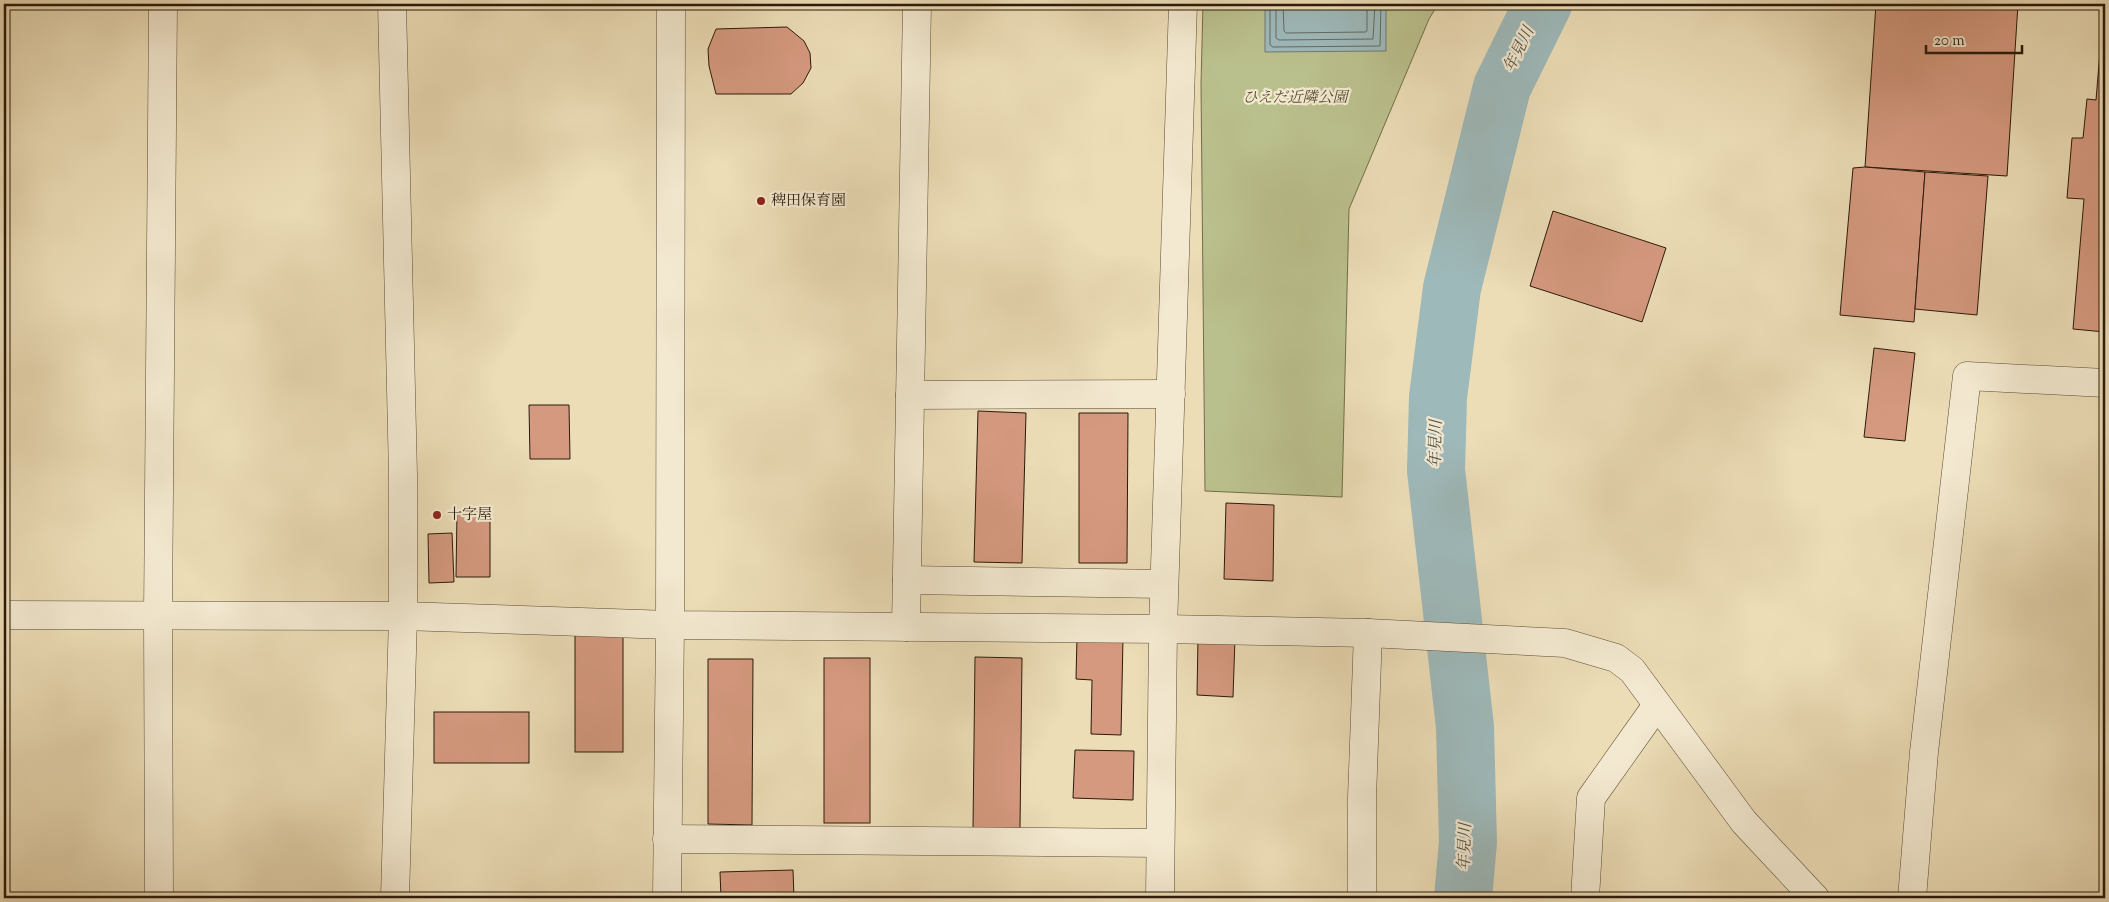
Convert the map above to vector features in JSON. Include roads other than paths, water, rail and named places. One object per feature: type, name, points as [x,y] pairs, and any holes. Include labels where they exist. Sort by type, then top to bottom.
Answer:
[{"type":"street","points":[[159,898],[158,616],[163,4]]},
{"type":"street","points":[[392,4],[403,475],[403,616],[395,898]]},
{"type":"street","points":[[667,898],[670,625],[671,4]]},
{"type":"street","points":[[906,627],[917,4]]},
{"type":"street","points":[[1160,898],[1164,584],[1183,4]]},
{"type":"street","points":[[1912,898],[1924,752],[1967,376],[2105,383]]},
{"type":"street","points":[[910,395],[1171,394]]},
{"type":"street","points":[[907,580],[1164,584]]},
{"type":"street","points":[[4,615],[403,616],[670,625],[1368,633],[1565,643],[1616,658],[1632,670],[1744,822],[1815,898]]},
{"type":"street","points":[[1362,898],[1362,798],[1368,633]]},
{"type":"street","points":[[1584,898],[1591,798],[1657,705]]},
{"type":"street","points":[[667,839],[1160,843]]},
{"type":"water","points":[[1265,4],[1386,4],[1386,51],[1265,52]]},
{"type":"waterway","name":"年見川","points":[[1463,898],[1468,842],[1465,727],[1436,470],[1438,397],[1452,288],[1502,87],[1543,4]]},
{"type":"place","name":"稗田保育園","points":[[761,201]]},
{"type":"place","name":"十字屋","points":[[437,515]]},
{"type":"park label","name":"ひえだ近隣公園","points":[[1295,98]]}]
